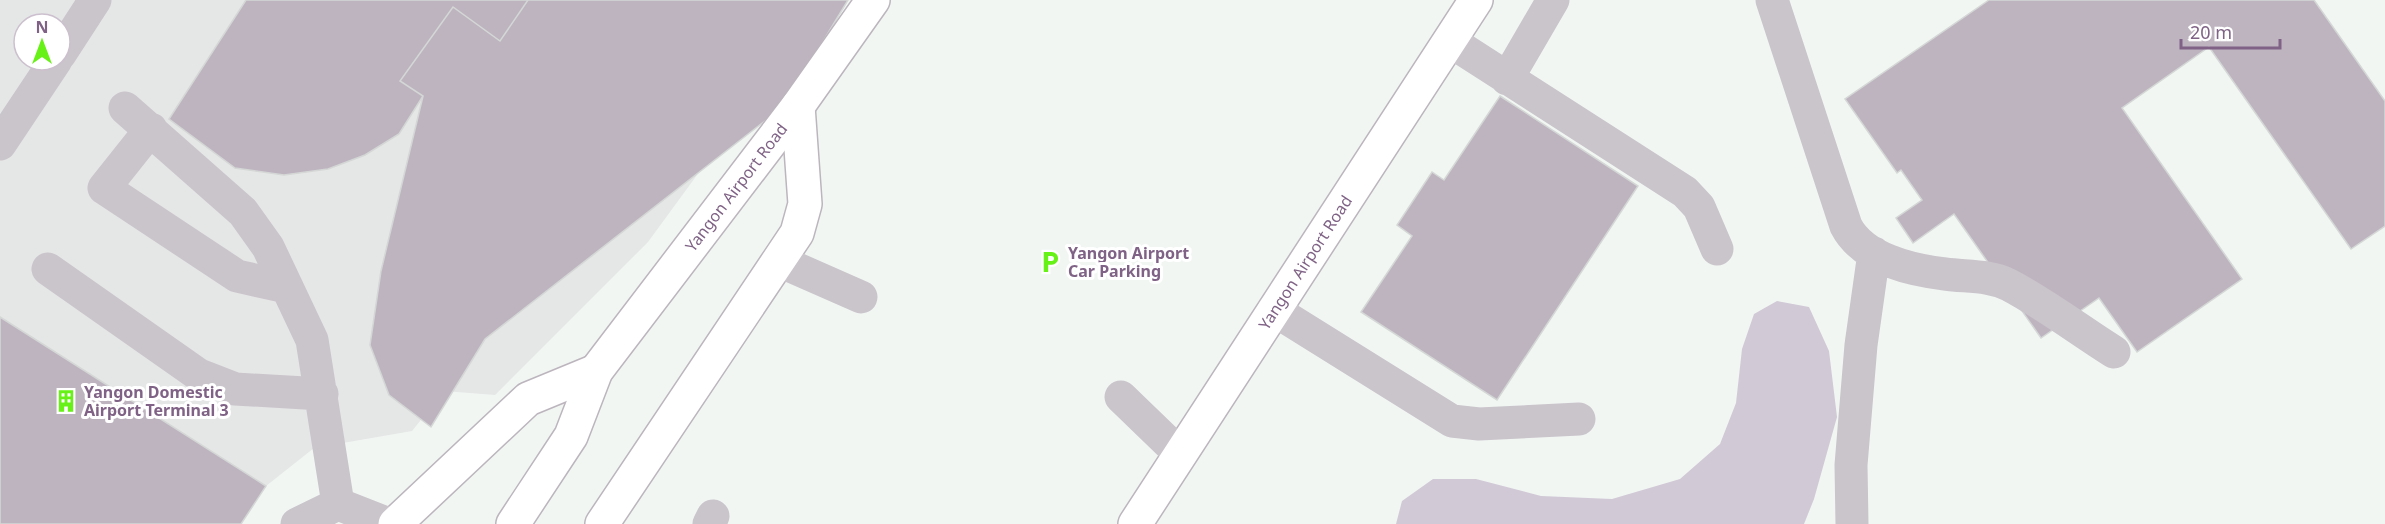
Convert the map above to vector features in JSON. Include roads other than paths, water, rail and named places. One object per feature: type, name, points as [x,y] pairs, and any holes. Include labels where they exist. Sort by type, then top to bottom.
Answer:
[{"type":"main road","name":"Yangon Airport Road","points":[[513,524],[571,436],[596,371],[798,106],[873,0]]},
{"type":"main road","name":"Yangon Airport Road","points":[[1135,524],[1476,0]]},
{"type":"main road","points":[[602,524],[796,233],[804,204],[798,106]]},
{"type":"main road","points":[[395,524],[528,399],[596,371]]},
{"type":"lane","points":[[72,35],[95,0]]},
{"type":"lane","points":[[1507,79],[1553,0]]},
{"type":"lane","points":[[1772,0],[1846,226],[1861,247],[1905,266],[1944,274],[1981,277],[2007,285],[2114,352]]},
{"type":"lane","points":[[1450,41],[1685,192],[1699,207],[1717,249]]},
{"type":"lane","points":[[0,144],[48,72]]},
{"type":"lane","points":[[125,108],[243,212],[268,247],[312,340],[338,504]]},
{"type":"lane","points":[[151,129],[104,188],[237,276],[286,287]]},
{"type":"lane","points":[[1852,524],[1850,507],[1861,345],[1874,253]]},
{"type":"lane","points":[[778,261],[861,297]]},
{"type":"lane","points":[[48,269],[199,375],[235,389],[322,394]]},
{"type":"lane","points":[[1274,310],[1452,421],[1479,424],[1579,419]]},
{"type":"lane","points":[[1122,397],[1180,454]]},
{"type":"lane","points":[[297,524],[338,504],[389,524]]},
{"type":"place","name":"Yangon Airport Car Parking","points":[[1050,262]]},
{"type":"place","name":"Yangon Domestic Airport Terminal 3","points":[[66,401]]}]
